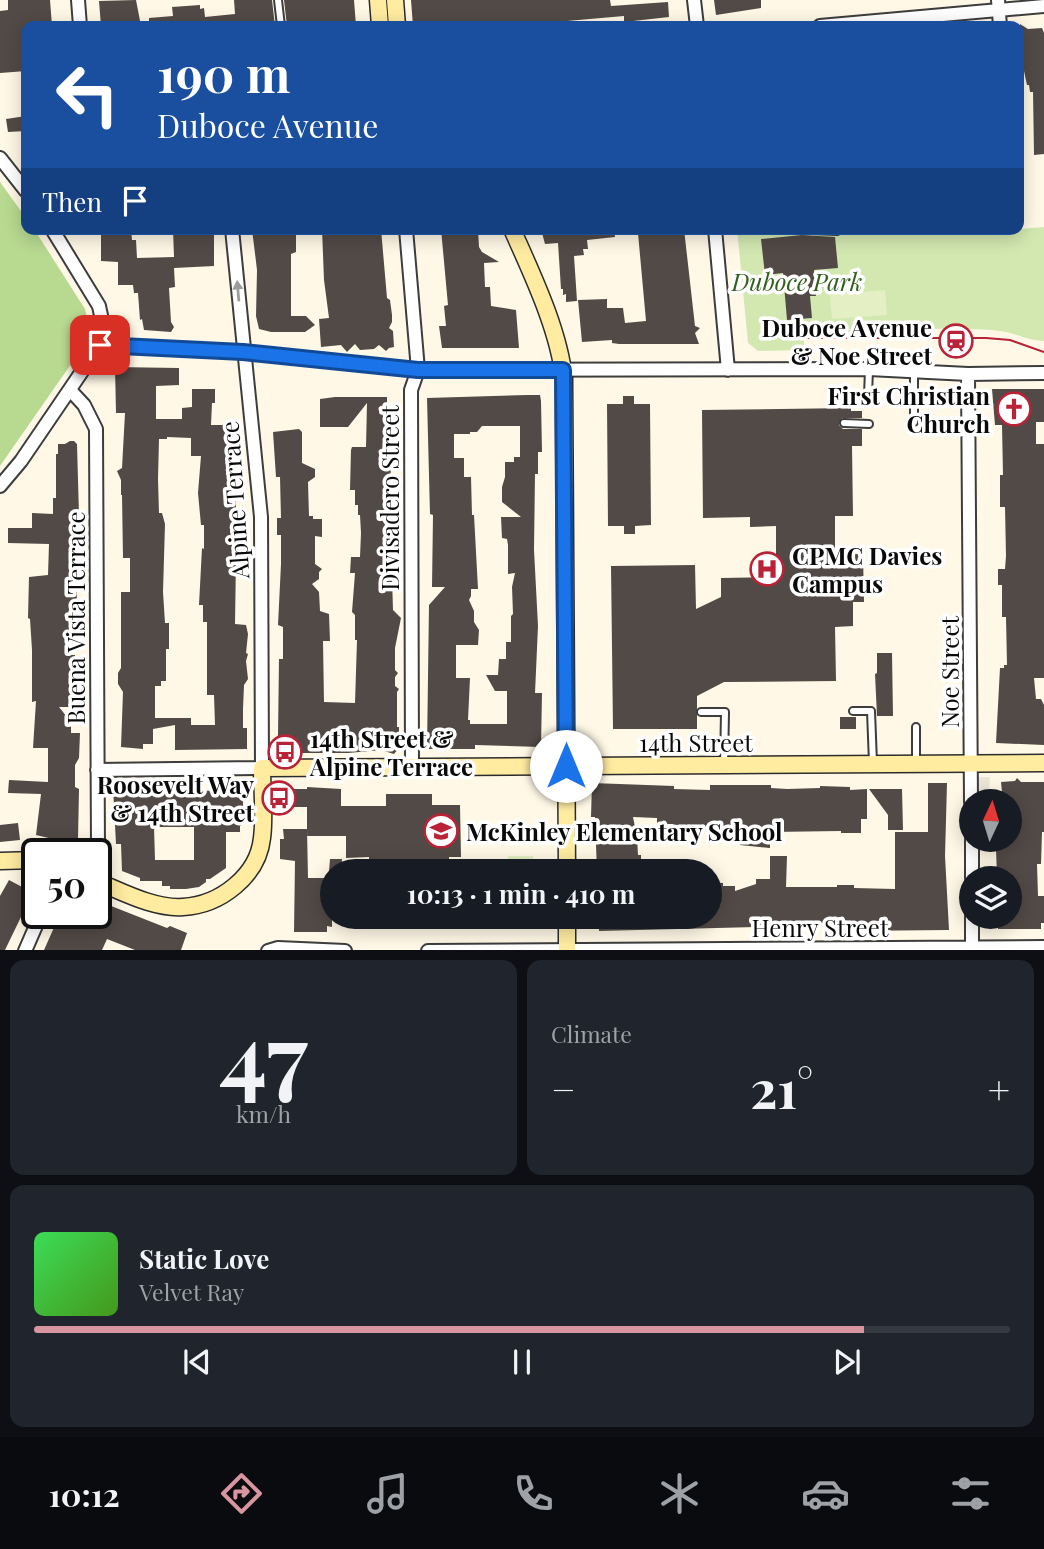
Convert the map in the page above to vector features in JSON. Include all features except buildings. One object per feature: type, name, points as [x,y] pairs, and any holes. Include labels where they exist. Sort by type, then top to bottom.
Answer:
[{"type":"street","points":[[78,0],[80,21]]},
{"type":"street","points":[[378,0],[380,21]]},
{"type":"street","points":[[395,0],[397,21]]},
{"type":"street","points":[[694,0],[696,21]]},
{"type":"street","points":[[873,21],[999,5],[1044,6]]},
{"type":"street","points":[[0,158],[21,185]]},
{"type":"street","points":[[0,485],[22,461],[100,345],[103,325],[99,306],[56,235]]},
{"type":"street","name":"Alpine Terrace","points":[[233,235],[261,517],[262,768]]},
{"type":"street","name":"Divisadero Street","points":[[407,235],[418,370],[411,390],[412,767]]},
{"type":"street","points":[[515,235],[538,290],[563,370],[567,859]]},
{"type":"street","points":[[716,235],[727,370]]},
{"type":"street","points":[[100,345],[243,352],[418,370],[869,369],[968,374],[1044,373]]},
{"type":"street","name":"Noe Street","points":[[968,374],[971,789]]},
{"type":"street","name":"Buena Vista Terrace","points":[[70,390],[84,405],[96,429],[98,838]]},
{"type":"street","name":"14th Street","points":[[97,770],[1044,763]]},
{"type":"street","points":[[112,887],[150,902],[182,908],[202,904],[239,883],[250,870],[262,840],[262,768]]},
{"type":"street","points":[[0,861],[21,860]]},
{"type":"street","points":[[25,950],[34,929]]},
{"type":"street","points":[[567,929],[568,950]]},
{"type":"street","points":[[972,929],[972,949]]},
{"type":"street","name":"Henry Street","points":[[428,950],[1044,947]]},
{"type":"street","points":[[268,950],[345,950]]},
{"type":"lane","points":[[278,0],[280,21]]},
{"type":"lane","points":[[869,369],[869,396]]},
{"type":"lane","points":[[914,370],[914,422]]},
{"type":"lane","points":[[844,423],[869,424]]},
{"type":"lane","points":[[853,711],[871,711],[873,763]]},
{"type":"lane","points":[[701,712],[725,712],[724,765]]},
{"type":"lane","points":[[916,727],[916,763]]},
{"type":"green space","points":[[0,182],[21,211],[21,235],[38,235],[85,309],[90,332],[85,344],[0,466]]},
{"type":"green space","name":"Duboce Park","points":[[1044,227],[1044,341],[991,330],[927,329],[927,333],[804,333],[804,350],[758,351],[748,343],[738,235],[1024,235],[1024,229]]},
{"type":"green space","points":[[885,290],[887,315],[832,319],[830,295]]},
{"type":"green space","points":[[508,856],[533,856],[533,859],[508,859]]},
{"type":"shaded area","points":[[978,777],[990,777],[989,789],[978,789]]},
{"type":"tram line","points":[[804,338],[986,338],[1010,340],[1044,352]]},
{"type":"place","name":"Duboce Avenue & Noe Street","points":[[956,341]]},
{"type":"place","name":"First Christian Church","points":[[1014,409]]},
{"type":"place","name":"CPMC Davies Campus","points":[[767,569]]},
{"type":"place","name":"14th Street & Alpine Terrace","points":[[285,752]]},
{"type":"place","name":"Roosevelt Way & 14th Street","points":[[279,798]]},
{"type":"place","name":"McKinley Elementary School","points":[[441,831]]},
{"type":"route","points":[[100,345],[243,352],[418,370],[563,370],[566,766]]}]
